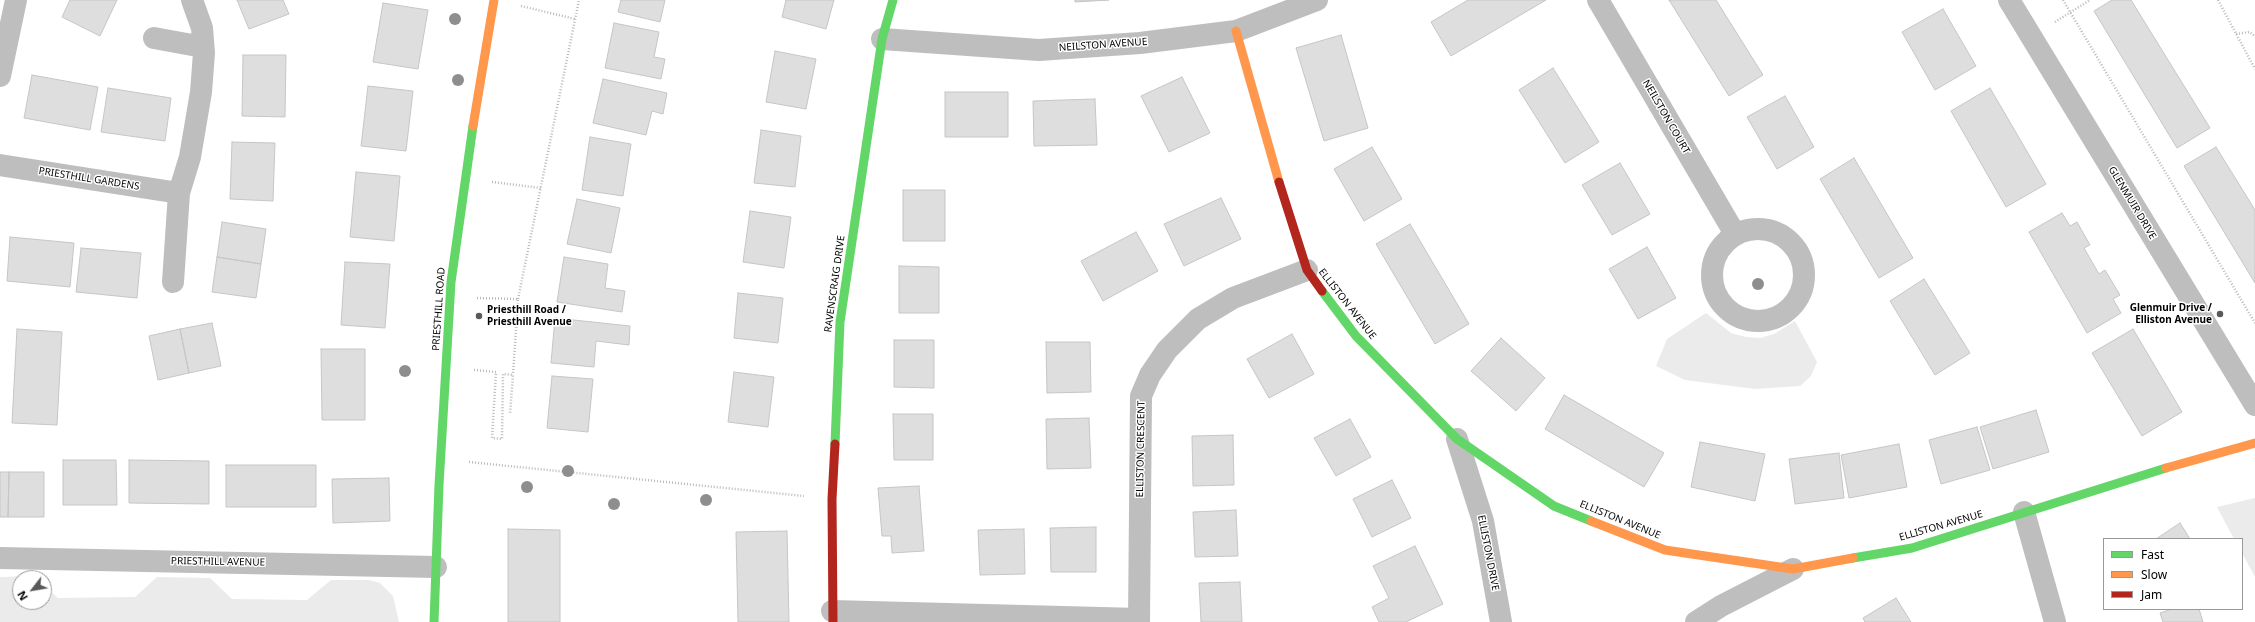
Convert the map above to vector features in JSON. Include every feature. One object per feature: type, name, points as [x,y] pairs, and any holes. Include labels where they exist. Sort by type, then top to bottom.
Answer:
[{"type":"street","points":[[174,282],[179,193],[190,157],[201,92],[203,47],[202,28],[192,0]]},
{"type":"street","name":"PRIESTHILL ROAD","points":[[434,622],[440,460],[450,297],[464,178],[494,0]]},
{"type":"street","name":"RAVENSCRAIG DRIVE","points":[[832,616],[832,499],[840,322],[882,39],[893,0]]},
{"type":"street","name":"NEILSTON AVENUE","points":[[882,39],[1039,50],[1140,43],[1236,31],[1317,0]]},
{"type":"street","name":"NEILSTON COURT","points":[[1598,0],[1735,234]]},
{"type":"street","name":"GLENMUIR DRIVE","points":[[2009,0],[2255,405]]},
{"type":"street","points":[[0,76],[10,7]]},
{"type":"street","name":"ELLISTON AVENUE","points":[[1236,31],[1262,127],[1307,270],[1356,336],[1457,439],[1554,506],[1665,550],[1793,569],[1912,548],[2137,476],[2255,443]]},
{"type":"street","points":[[154,38],[203,47]]},
{"type":"street","name":"PRIESTHILL GARDENS","points":[[0,165],[179,193]]},
{"type":"street","points":[[1755,229],[1776,232],[1793,244],[1803,262],[1804,283],[1797,302],[1781,316],[1761,322],[1741,318],[1724,306],[1714,288],[1712,268],[1720,248],[1735,234],[1755,229]]},
{"type":"street","name":"ELLISTON CRESCENT","points":[[1139,620],[1141,396],[1150,375],[1167,350],[1198,319],[1233,298],[1307,270]]},
{"type":"street","name":"ELLISTON DRIVE","points":[[1457,439],[1484,522],[1501,622]]},
{"type":"street","points":[[2024,512],[2056,622]]},
{"type":"street","name":"PRIESTHILL AVENUE","points":[[0,558],[436,567]]},
{"type":"street","points":[[1696,622],[1721,606],[1793,569]]},
{"type":"street","points":[[832,616],[1139,620]]},
{"type":"path","points":[[510,414],[518,299],[579,0]]},
{"type":"path","points":[[2063,0],[2255,323]]},
{"type":"path","points":[[2032,36],[2090,0]]},
{"type":"path","points":[[2218,0],[2255,69]]},
{"type":"path","points":[[518,5],[574,19]]},
{"type":"path","points":[[2236,34],[2249,32],[2255,36]]},
{"type":"path","points":[[464,178],[541,188]]},
{"type":"path","points":[[450,297],[518,299]]},
{"type":"path","points":[[446,368],[496,372],[492,438],[502,439],[503,374],[513,375]]},
{"type":"path","points":[[440,460],[832,499]]},
{"type":"shaded area","points":[[1706,313],[1731,333],[1746,337],[1760,338],[1774,334],[1795,321],[1817,362],[1811,376],[1800,386],[1755,389],[1685,380],[1656,366],[1667,339]]},
{"type":"shaded area","points":[[2255,498],[2255,577],[2243,555],[2243,538],[2233,538],[2217,507]]},
{"type":"shaded area","points":[[0,577],[12,577],[12,610],[52,610],[52,592],[58,598],[135,597],[157,577],[210,578],[232,599],[307,600],[331,580],[369,580],[380,583],[393,596],[399,622],[0,622]]},
{"type":"building","points":[[70,0],[117,0],[100,36],[62,17]]},
{"type":"building","points":[[237,0],[283,0],[289,14],[249,29]]},
{"type":"building","points":[[621,0],[665,0],[660,22],[618,12]]},
{"type":"building","points":[[786,0],[834,0],[826,29],[782,17]]},
{"type":"building","points":[[1075,0],[1109,0],[1075,2]]},
{"type":"building","points":[[1468,0],[1546,0],[1451,56],[1431,22]]},
{"type":"building","points":[[1669,0],[1716,0],[1763,75],[1729,96]]},
{"type":"building","points":[[2112,0],[2131,0],[2210,128],[2177,148],[2094,11]]},
{"type":"building","points":[[383,3],[428,10],[418,69],[373,62]]},
{"type":"building","points":[[1943,9],[1976,66],[1935,90],[1902,32]]},
{"type":"building","points":[[614,23],[659,32],[654,57],[665,59],[661,79],[605,68]]},
{"type":"building","points":[[1341,35],[1368,128],[1324,141],[1296,48]]},
{"type":"building","points":[[775,51],[816,59],[806,109],[766,102]]},
{"type":"building","points":[[243,55],[286,55],[285,117],[242,116]]},
{"type":"building","points":[[1553,68],[1599,142],[1565,163],[1519,90]]},
{"type":"building","points":[[32,75],[98,87],[90,130],[24,118]]},
{"type":"building","points":[[1182,77],[1210,133],[1169,152],[1141,96]]},
{"type":"building","points":[[603,79],[667,93],[663,114],[652,111],[646,135],[593,123]]},
{"type":"building","points":[[368,86],[413,91],[406,151],[361,146]]},
{"type":"building","points":[[108,88],[171,98],[165,141],[101,132]]},
{"type":"building","points":[[1990,88],[2046,184],[2006,207],[1951,111]]},
{"type":"building","points":[[945,92],[1008,92],[1008,137],[945,137]]},
{"type":"building","points":[[1785,96],[1814,147],[1777,169],[1747,117]]},
{"type":"building","points":[[1095,99],[1097,145],[1034,146],[1033,101]]},
{"type":"building","points":[[761,130],[801,136],[795,187],[754,183]]},
{"type":"building","points":[[590,137],[631,144],[623,196],[582,190]]},
{"type":"building","points":[[232,142],[275,143],[273,201],[230,199]]},
{"type":"building","points":[[1372,147],[1402,199],[1364,221],[1334,169]]},
{"type":"building","points":[[2216,147],[2255,210],[2255,283],[2184,166]]},
{"type":"building","points":[[1854,158],[1913,258],[1879,278],[1820,179]]},
{"type":"building","points":[[1620,163],[1650,214],[1612,235],[1582,185]]},
{"type":"building","points":[[356,172],[400,176],[394,241],[350,237]]},
{"type":"building","points":[[903,190],[945,190],[945,241],[903,241]]},
{"type":"building","points":[[1221,198],[1241,239],[1184,266],[1164,224]]},
{"type":"building","points":[[577,199],[620,208],[611,253],[567,244]]},
{"type":"building","points":[[750,211],[791,217],[784,268],[743,262]]},
{"type":"building","points":[[2062,213],[2070,226],[2077,222],[2090,245],[2084,248],[2099,274],[2105,270],[2120,295],[2113,299],[2121,313],[2087,333],[2029,232]]},
{"type":"building","points":[[222,222],[266,229],[261,264],[217,257]]},
{"type":"building","points":[[1410,224],[1469,324],[1435,344],[1376,244]]},
{"type":"building","points":[[1136,232],[1158,271],[1103,301],[1081,261]]},
{"type":"building","points":[[10,237],[74,243],[70,287],[7,281]]},
{"type":"building","points":[[1647,247],[1676,298],[1638,319],[1609,269]]},
{"type":"building","points":[[81,248],[141,253],[137,298],[76,292]]},
{"type":"building","points":[[217,257],[261,264],[256,298],[212,292]]},
{"type":"building","points":[[564,257],[608,264],[605,288],[625,291],[622,312],[557,302]]},
{"type":"building","points":[[345,262],[390,264],[385,328],[341,325]]},
{"type":"building","points":[[899,266],[939,267],[939,313],[899,313]]},
{"type":"building","points":[[1924,279],[1970,353],[1935,375],[1890,301]]},
{"type":"building","points":[[738,293],[783,298],[778,343],[734,338]]},
{"type":"building","points":[[555,318],[630,326],[629,345],[596,341],[594,367],[551,363]]},
{"type":"building","points":[[212,323],[221,366],[189,373],[180,329]]},
{"type":"building","points":[[17,329],[62,332],[57,425],[12,423]]},
{"type":"building","points":[[180,329],[189,373],[158,380],[149,336]]},
{"type":"building","points":[[2133,329],[2182,412],[2142,436],[2092,353]]},
{"type":"building","points":[[1292,334],[1314,374],[1269,398],[1247,359]]},
{"type":"building","points":[[1501,338],[1545,378],[1516,411],[1471,371]]},
{"type":"building","points":[[894,340],[934,340],[934,388],[894,387]]},
{"type":"building","points":[[1046,342],[1090,342],[1091,392],[1047,393]]},
{"type":"building","points":[[321,349],[365,349],[365,420],[322,420]]},
{"type":"building","points":[[734,372],[774,377],[768,427],[728,422]]},
{"type":"building","points":[[552,376],[593,379],[588,432],[547,428]]},
{"type":"building","points":[[1564,395],[1664,453],[1644,487],[1545,429]]},
{"type":"building","points":[[2036,410],[2049,452],[1993,469],[1980,427]]},
{"type":"building","points":[[893,414],[933,414],[933,460],[894,460]]},
{"type":"building","points":[[1089,418],[1091,468],[1047,469],[1046,419]]},
{"type":"building","points":[[1350,419],[1371,457],[1336,476],[1314,438]]},
{"type":"building","points":[[1977,427],[1990,470],[1941,484],[1929,440]]},
{"type":"building","points":[[1233,435],[1234,485],[1193,486],[1192,436]]},
{"type":"building","points":[[1700,442],[1765,454],[1755,501],[1691,487]]},
{"type":"building","points":[[1899,444],[1907,487],[1849,498],[1841,455]]},
{"type":"building","points":[[1839,453],[1844,498],[1795,504],[1789,459]]},
{"type":"building","points":[[63,460],[116,460],[117,505],[63,505]]},
{"type":"building","points":[[129,460],[209,461],[209,504],[129,503]]},
{"type":"building","points":[[226,465],[316,465],[316,507],[226,507]]},
{"type":"building","points":[[0,472],[9,472],[8,517],[0,517]]},
{"type":"building","points":[[9,472],[44,472],[44,517],[8,517]]},
{"type":"building","points":[[389,478],[390,521],[333,523],[332,479]]},
{"type":"building","points":[[1392,480],[1411,518],[1372,537],[1353,499]]},
{"type":"building","points":[[919,486],[924,551],[892,553],[891,536],[882,536],[878,488]]},
{"type":"building","points":[[1236,510],[1238,556],[1195,557],[1193,512]]},
{"type":"building","points":[[2180,523],[2189,538],[2158,538]]},
{"type":"building","points":[[1096,527],[1096,572],[1051,572],[1050,528]]},
{"type":"building","points":[[508,529],[560,530],[560,622],[508,622]]},
{"type":"building","points":[[1024,529],[1025,574],[980,575],[978,530]]},
{"type":"building","points":[[787,531],[789,622],[738,622],[736,532]]},
{"type":"building","points":[[1415,546],[1443,604],[1406,622],[1379,622],[1372,607],[1389,598],[1373,566]]},
{"type":"building","points":[[1240,582],[1242,622],[1201,622],[1199,583]]},
{"type":"building","points":[[1896,598],[1911,622],[1865,622],[1863,618]]},
{"type":"building","points":[[2169,610],[2199,610],[2203,622],[2163,622],[2160,613]]},
{"type":"traffic: fast","points":[[835,444],[840,322],[882,39],[893,0]]},
{"type":"traffic: fast","points":[[434,622],[439,485],[451,282],[473,126]]},
{"type":"traffic: fast","points":[[1322,291],[1356,336],[1457,439],[1554,506],[1591,521]]},
{"type":"traffic: fast","points":[[1853,558],[1912,548],[2166,468]]},
{"type":"traffic: slow","points":[[473,126],[494,0]]},
{"type":"traffic: slow","points":[[1236,31],[1279,182]]},
{"type":"traffic: slow","points":[[2166,468],[2255,443]]},
{"type":"traffic: slow","points":[[1591,521],[1665,550],[1793,569],[1853,558]]},
{"type":"traffic: jam","points":[[1279,182],[1307,270],[1322,291]]},
{"type":"traffic: jam","points":[[833,622],[832,499],[835,444]]},
{"type":"place","name":"Glenmuir Drive / Elliston Avenue","points":[[2220,314]]},
{"type":"place","name":"Priesthill Road / Priesthill Avenue","points":[[479,316]]}]
